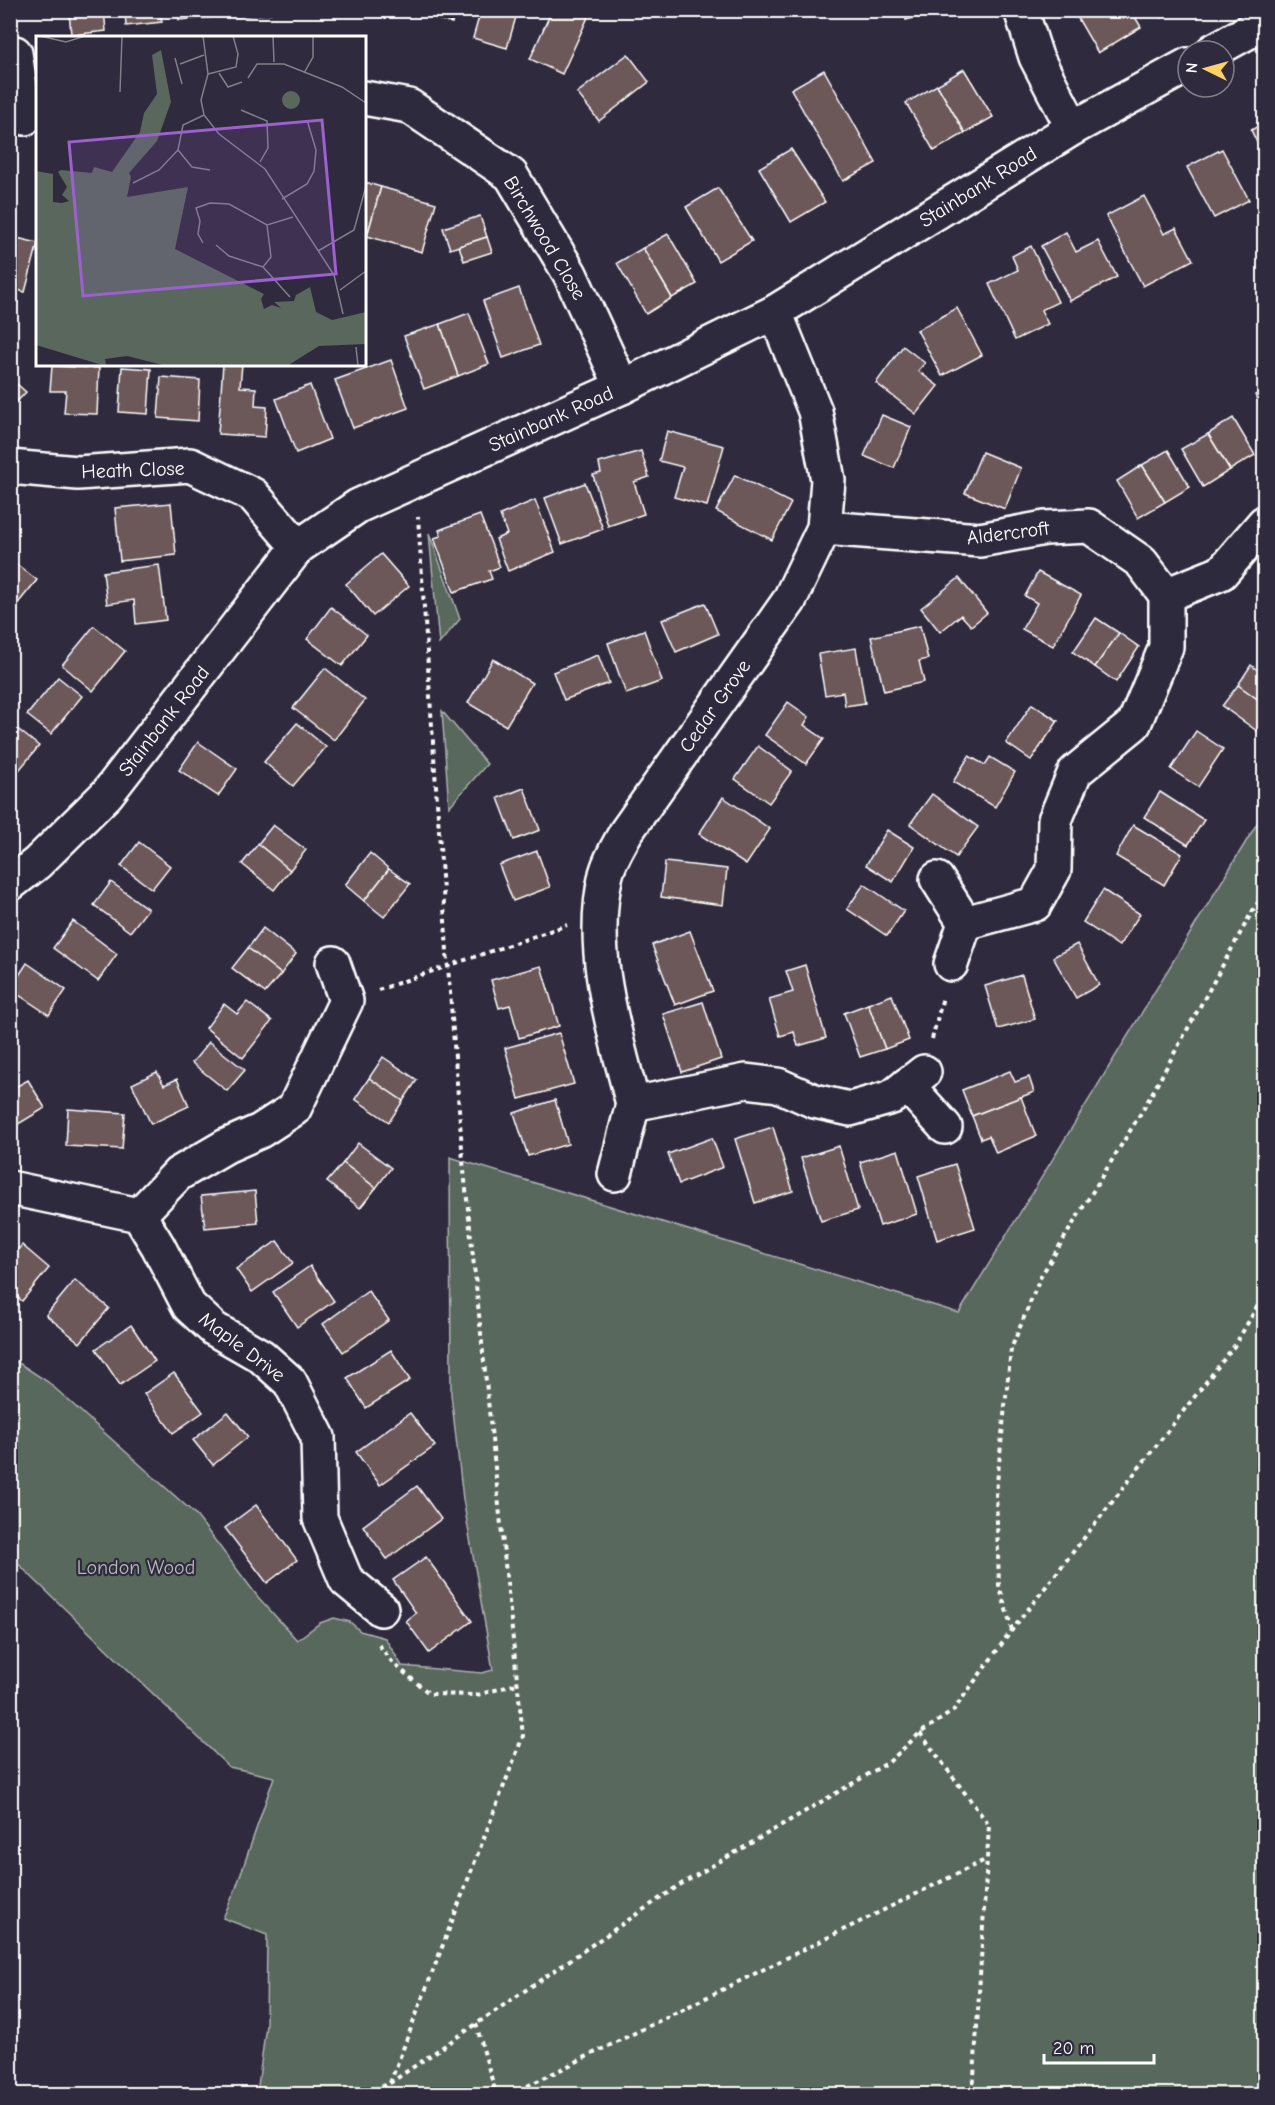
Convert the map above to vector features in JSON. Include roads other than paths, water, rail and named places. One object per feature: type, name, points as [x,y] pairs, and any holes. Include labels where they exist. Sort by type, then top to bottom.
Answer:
[{"type":"street","points":[[1021,10],[1036,57],[1073,128]]},
{"type":"street","points":[[1235,39],[1264,23]]},
{"type":"street","points":[[15,53],[24,118]]},
{"type":"street","name":"Stainbank Road","points":[[10,884],[37,863],[108,794],[298,547],[358,506],[622,387],[775,312],[1073,128],[1176,72]]},
{"type":"street","name":"Birchwood Close","points":[[366,98],[409,106],[511,175],[570,274],[622,387]]},
{"type":"street","name":"Cedar Grove","points":[[615,1174],[633,1104],[604,988],[600,914],[607,871],[626,832],[789,601],[824,528],[828,480],[815,411],[775,312]]},
{"type":"street","name":"Heath Close","points":[[10,467],[78,473],[190,465],[253,495],[298,547]]},
{"type":"street","points":[[965,923],[1035,904],[1054,870],[1055,820],[1075,772],[1134,724],[1166,647],[1166,595],[1221,573],[1264,523]]},
{"type":"street","name":"Aldercroft","points":[[824,528],[980,540],[1045,528],[1089,526],[1141,562],[1166,595]]},
{"type":"street","points":[[937,879],[965,923]]},
{"type":"street","points":[[951,964],[965,923]]},
{"type":"street","points":[[10,1188],[139,1215],[178,1174],[226,1146],[260,1131],[294,1109],[346,1001],[333,963]]},
{"type":"street","points":[[633,1104],[746,1081],[778,1085],[814,1101],[850,1109],[892,1097],[916,1078],[945,1127]]},
{"type":"street","name":"Maple Drive","points":[[139,1215],[158,1245],[189,1306],[214,1329],[261,1356],[290,1382],[318,1437],[320,1518],[346,1580],[381,1610]]},
{"type":"park label","name":"London Wood","points":[[136,1567]]}]
